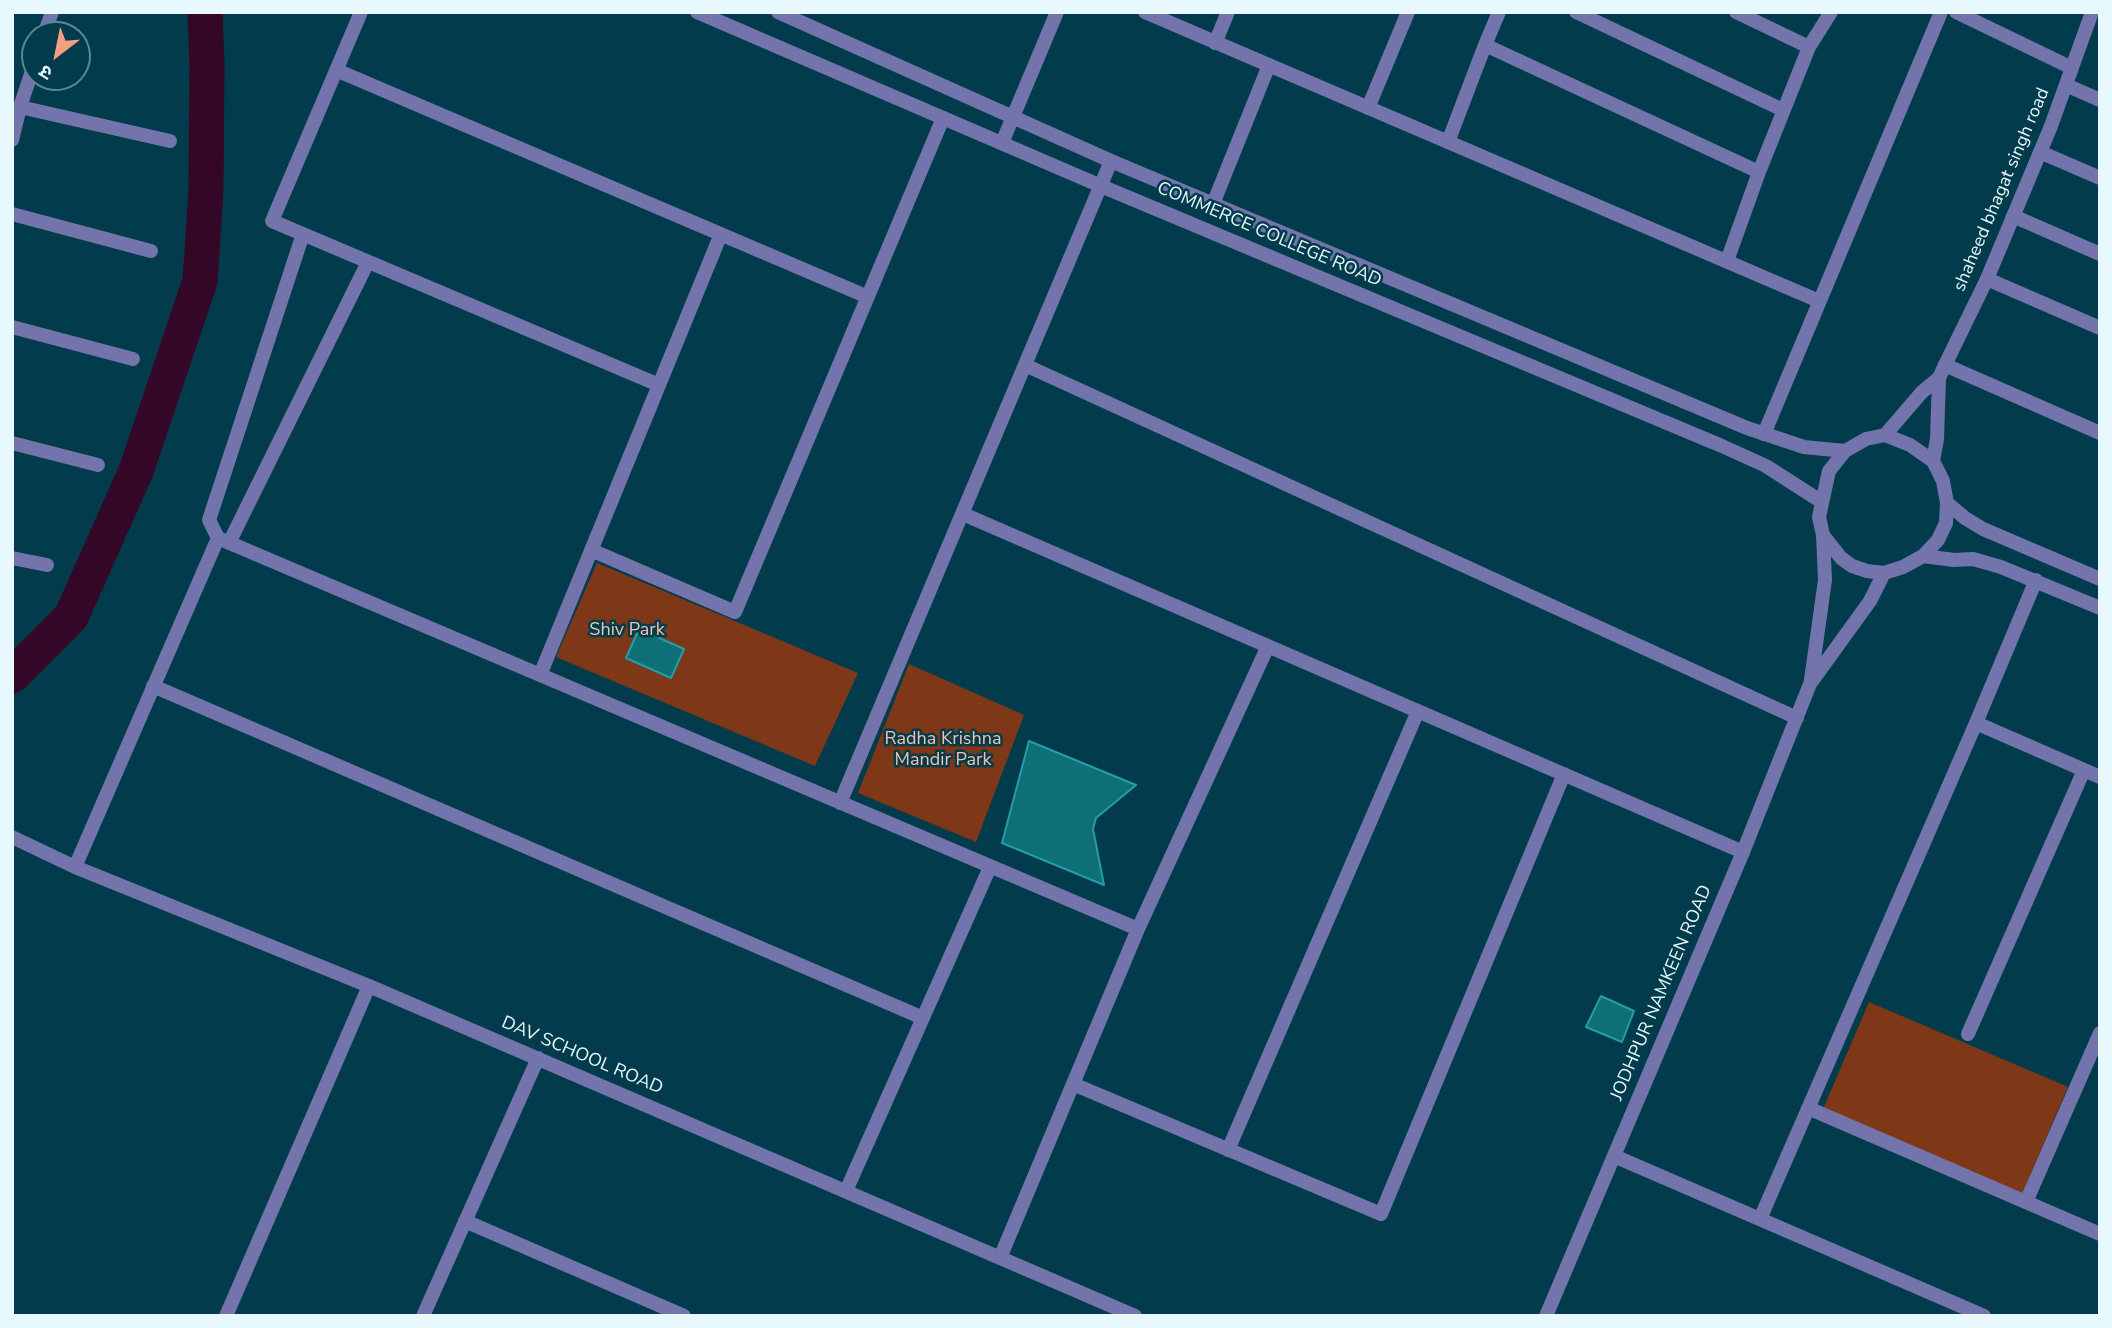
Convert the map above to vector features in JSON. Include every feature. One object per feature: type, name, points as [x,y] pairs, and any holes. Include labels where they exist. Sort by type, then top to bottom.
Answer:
[{"type":"street","points":[[360,12],[272,221],[659,385]]},
{"type":"street","name":"COMMERCE COLLEGE ROAD","points":[[697,12],[1101,186],[1722,446],[1766,466],[1822,502]]},
{"type":"street","points":[[778,12],[1213,204],[1763,434],[1804,447],[1845,452]]},
{"type":"street","points":[[1002,143],[1057,12]]},
{"type":"street","points":[[1145,12],[1819,301]]},
{"type":"street","points":[[1215,43],[1228,12]]},
{"type":"street","points":[[1368,108],[1406,16],[1390,12]]},
{"type":"street","points":[[1448,142],[1499,12]]},
{"type":"street","points":[[1576,12],[1783,110]]},
{"type":"street","points":[[1736,12],[1809,47]]},
{"type":"street","points":[[1727,261],[1809,47],[1830,12]]},
{"type":"street","points":[[1763,434],[1941,12]]},
{"type":"street","points":[[1956,12],[2072,68]]},
{"type":"street","name":"shaheed bhagat singh road","points":[[1942,372],[1987,279],[2094,19]]},
{"type":"street","points":[[1485,45],[1759,172]]},
{"type":"street","points":[[1213,204],[1269,65]]},
{"type":"street","points":[[336,70],[868,297]]},
{"type":"street","points":[[2066,85],[2100,100]]},
{"type":"street","points":[[12,140],[25,91]]},
{"type":"street","points":[[20,107],[170,141]]},
{"type":"street","points":[[591,550],[735,612],[943,118]]},
{"type":"street","points":[[2040,152],[2100,178]]},
{"type":"street","points":[[840,803],[1111,160]]},
{"type":"street","points":[[12,214],[151,251]]},
{"type":"street","points":[[2013,216],[2100,254]]},
{"type":"street","points":[[303,234],[209,520],[224,540],[1138,929]]},
{"type":"street","points":[[540,675],[721,234]]},
{"type":"street","points":[[75,866],[153,686],[224,540],[369,262]]},
{"type":"street","points":[[1987,279],[2100,328]]},
{"type":"street","points":[[12,327],[133,359]]},
{"type":"street","points":[[1026,365],[1797,718]]},
{"type":"street","points":[[1942,372],[2100,433]]},
{"type":"street","points":[[1885,435],[1942,372]]},
{"type":"street","points":[[1933,461],[1942,372]]},
{"type":"street","points":[[1810,684],[1824,592],[1823,535],[1819,517],[1829,471],[1845,452],[1866,439],[1885,435],[1916,448],[1933,461],[1943,481],[1947,503],[1945,523],[1938,540],[1923,556],[1903,568],[1884,573],[1867,572],[1841,558],[1823,535]]},
{"type":"street","points":[[12,443],[98,465]]},
{"type":"street","points":[[1947,503],[1983,529],[2100,579]]},
{"type":"street","points":[[963,514],[1743,852]]},
{"type":"street","points":[[1923,556],[1954,560],[1973,559],[2001,567],[2100,608]]},
{"type":"street","points":[[12,558],[47,565]]},
{"type":"street","points":[[1810,684],[1870,601],[1884,573]]},
{"type":"street","points":[[1760,1219],[2036,580]]},
{"type":"street","points":[[1000,1258],[1138,929],[1268,646]]},
{"type":"street","name":"JODHPUR NAMKEEN ROAD","points":[[1546,1316],[1743,852],[1810,684]]},
{"type":"street","points":[[153,686],[923,1018]]},
{"type":"street","points":[[1228,1150],[1418,711]]},
{"type":"street","points":[[1976,723],[2100,777]]},
{"type":"street","points":[[1968,1034],[2084,770]]},
{"type":"street","points":[[1073,1084],[1381,1214],[1564,774]]},
{"type":"street","name":"DAV SCHOOL ROAD","points":[[12,837],[75,866],[538,1058],[1135,1316]]},
{"type":"street","points":[[846,1191],[990,867]]},
{"type":"street","points":[[226,1316],[369,986]]},
{"type":"street","points":[[2025,1202],[2100,1033]]},
{"type":"street","points":[[423,1316],[538,1058]]},
{"type":"street","points":[[1808,1108],[2100,1234]]},
{"type":"street","points":[[1614,1156],[1984,1316]]},
{"type":"street","points":[[466,1221],[684,1316]]},
{"type":"green space","name":"Shiv Park","points":[[597,563],[858,673],[815,766],[556,657]]},
{"type":"green space","name":"Radha Krishna Mandir Park","points":[[909,664],[1024,715],[976,842],[858,793]]},
{"type":"green space","points":[[1869,1002],[2068,1087],[2022,1194],[1823,1109]]},
{"type":"building","points":[[639,629],[684,649],[671,678],[626,658]]},
{"type":"building","points":[[1029,741],[1136,785],[1096,818],[1093,829],[1104,885],[1002,843]]},
{"type":"building","points":[[1601,996],[1634,1011],[1622,1042],[1586,1027]]},
{"type":"waterway","points":[[12,676],[71,617],[136,471],[200,281],[206,190],[205,12]]}]
